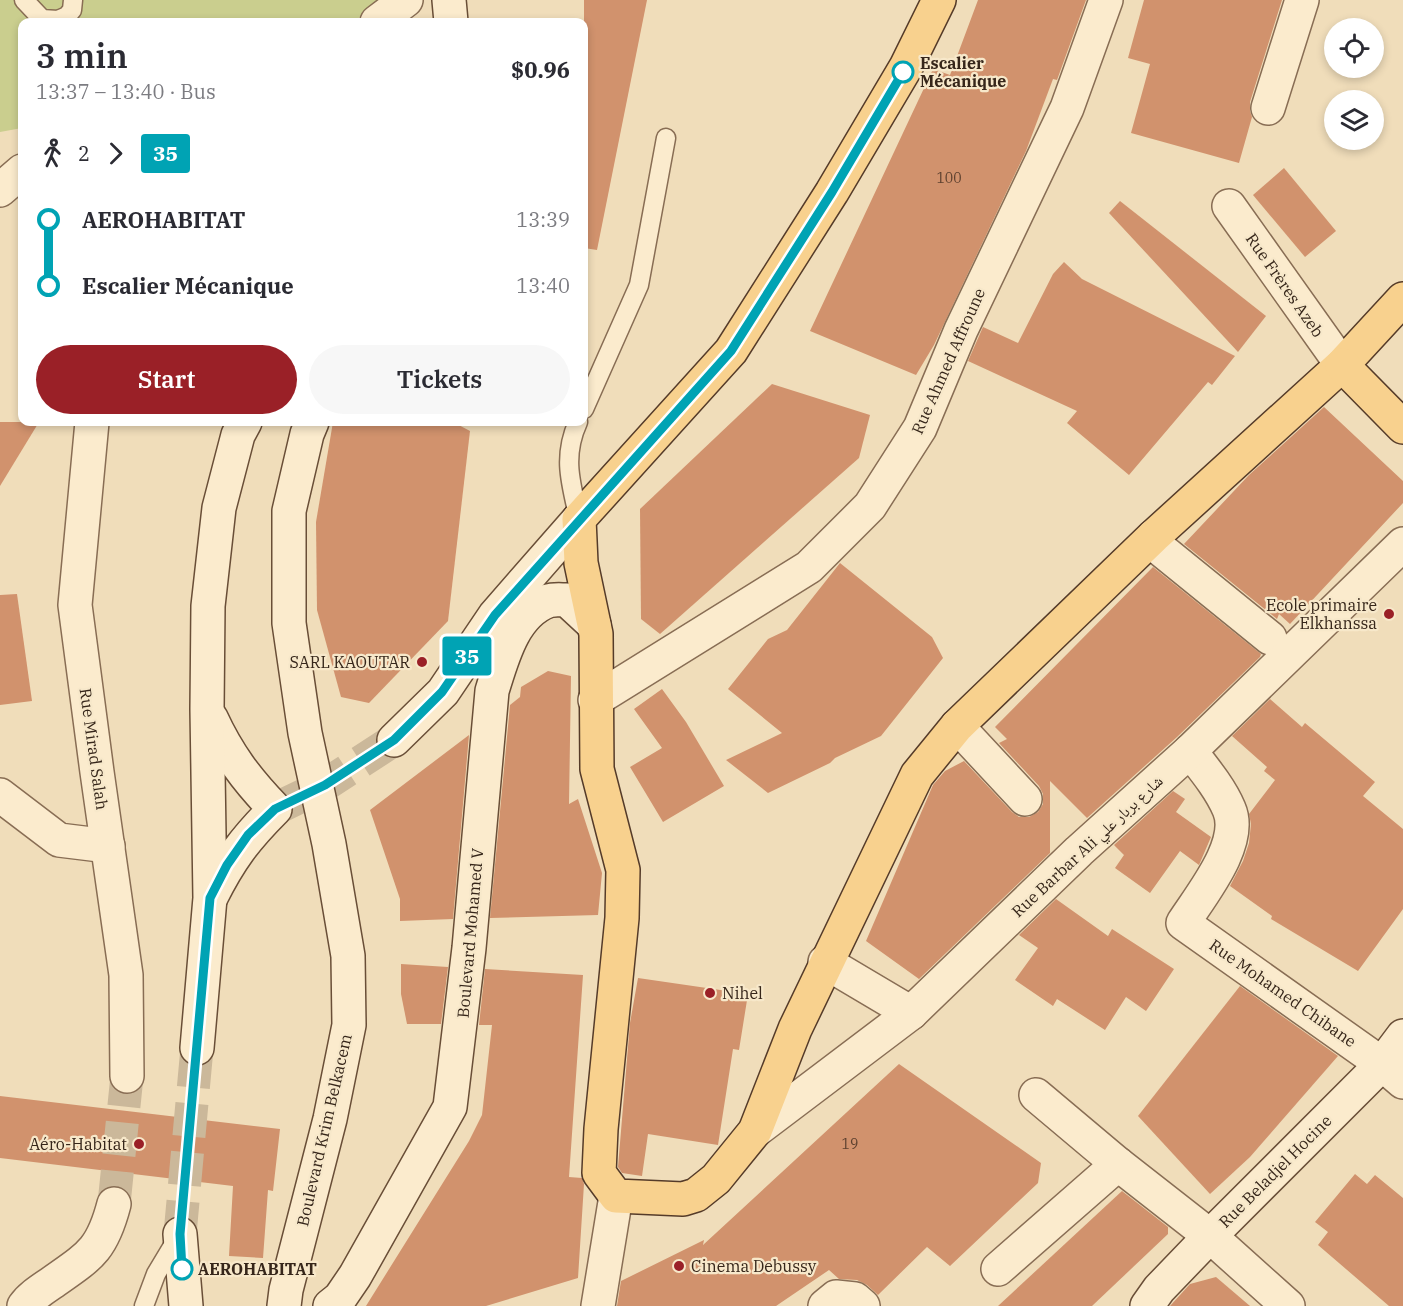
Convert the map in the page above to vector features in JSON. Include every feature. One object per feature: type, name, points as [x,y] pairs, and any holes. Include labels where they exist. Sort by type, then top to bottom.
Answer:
[{"type":"main road","points":[[939,0],[906,67],[832,192],[731,351],[579,519],[581,563],[594,625],[597,769],[623,870],[622,918],[601,1129],[599,1173],[616,1196],[683,1199],[696,1195],[716,1179],[755,1131],[795,1029],[825,962],[917,776],[957,726],[1154,536],[1342,365],[1403,299]]},
{"type":"main road","points":[[1342,365],[1403,427]]},
{"type":"street","points":[[382,18],[406,0]]},
{"type":"street","points":[[449,0],[451,18]]},
{"type":"street","name":"Rue Ahmed Affroune","points":[[595,700],[808,567],[870,506],[921,428],[961,330],[1067,108],[1106,0]]},
{"type":"street","points":[[1268,108],[1302,0]]},
{"type":"street","points":[[0,190],[18,174]]},
{"type":"street","name":"Rue Frères Azeb","points":[[1229,206],[1342,365]]},
{"type":"street","name":"Rue Mirad Salah","points":[[92,426],[75,605],[126,975],[127,1076]]},
{"type":"street","points":[[197,1048],[210,898],[208,606],[219,508],[238,435],[243,426]]},
{"type":"street","name":"Boulevard Krim Belkacem","points":[[284,1306],[286,1290],[330,1119],[349,1025],[348,956],[329,844],[305,733],[289,623],[290,511],[310,426]]},
{"type":"street","points":[[394,740],[442,692],[495,615],[579,519]]},
{"type":"street","points":[[1154,536],[1159,549],[1270,638]]},
{"type":"street","name":"Rue Barbar Ali شارع بربار علي","points":[[755,1131],[911,1013],[1079,850],[1190,751],[1403,544]]},
{"type":"street","name":"Boulevard Mohamed V","points":[[330,1306],[340,1298],[355,1276],[450,1107],[470,948],[492,690],[497,673],[513,633],[527,614],[549,600],[567,600],[594,625]]},
{"type":"street","points":[[207,709],[224,746],[246,780],[275,809],[248,835],[227,865],[210,898]]},
{"type":"street","points":[[957,726],[1025,799]]},
{"type":"street","name":"Rue Mohamed Chibane","points":[[1190,751],[1222,795],[1231,812],[1233,832],[1226,854],[1183,923],[1393,1073]]},
{"type":"street","points":[[0,795],[59,840],[108,846]]},
{"type":"street","points":[[825,962],[911,1013]]},
{"type":"street","name":"Rue Beladjel Hocine","points":[[1147,1306],[1159,1289],[1210,1236],[1393,1073],[1403,1036]]},
{"type":"street","points":[[1036,1095],[1118,1164],[1210,1236],[1288,1306]]},
{"type":"street","points":[[998,1269],[1118,1164]]},
{"type":"street","points":[[597,1306],[616,1196]]},
{"type":"street","points":[[24,1306],[35,1295],[88,1256],[106,1233],[114,1204]]},
{"type":"street","points":[[180,1234],[192,1299]]},
{"type":"street","points":[[825,1306],[836,1297],[855,1299],[863,1306]]},
{"type":"lane","points":[[24,0],[41,18]]},
{"type":"lane","points":[[63,18],[68,16],[72,10],[73,0]]},
{"type":"lane","points":[[588,400],[639,285],[666,138]]},
{"type":"lane","points":[[576,426],[572,434],[568,472],[579,519]]},
{"type":"lane","points":[[144,1306],[156,1274],[180,1234]]},
{"type":"green space","points":[[0,0],[377,0],[378,6],[358,18],[18,18],[18,129],[0,132]]},
{"type":"building","points":[[584,0],[647,0],[597,250],[588,249],[588,18],[584,18]]},
{"type":"building","points":[[978,0],[1086,0],[1057,80],[1053,79],[1026,151],[934,345],[916,375],[810,331],[933,69],[950,75]]},
{"type":"building","points":[[1144,0],[1282,0],[1250,102],[1252,117],[1239,163],[1131,133],[1150,64],[1128,58]]},
{"type":"building","points":[[1284,168],[1336,231],[1305,257],[1253,195]]},
{"type":"building","points":[[1120,201],[1266,316],[1238,352],[1109,213]]},
{"type":"building","points":[[1064,262],[1082,279],[1235,356],[1212,385],[1208,382],[1129,475],[1067,423],[1077,411],[968,361],[983,327],[1018,343],[1053,274]]},
{"type":"building","points":[[772,384],[870,415],[859,458],[660,634],[641,619],[640,509]]},
{"type":"building","points":[[1324,407],[1403,481],[1403,503],[1290,624],[1279,614],[1277,619],[1184,544],[1249,475]]},
{"type":"building","points":[[0,422],[18,422],[18,426],[37,426],[0,486]]},
{"type":"building","points":[[332,426],[461,426],[470,431],[448,621],[369,703],[341,697],[317,610],[316,522]]},
{"type":"building","points":[[840,563],[932,637],[943,658],[881,736],[768,793],[726,760],[782,733],[728,689],[768,639],[787,630]]},
{"type":"building","points":[[1153,567],[1261,654],[1260,657],[1177,737],[1087,818],[1050,781],[1050,853],[919,979],[866,941],[933,785],[945,771],[964,761],[1019,817],[1029,817],[1038,812],[1043,804],[1043,794],[1039,786],[999,743],[1007,739],[995,727]]},
{"type":"building","points":[[17,594],[32,701],[0,705],[0,595]]},
{"type":"building","points":[[548,671],[571,676],[569,804],[578,799],[602,873],[598,915],[490,918],[510,705],[520,697],[521,687]]},
{"type":"building","points":[[662,689],[686,722],[724,786],[663,822],[630,767],[662,748],[634,709]]},
{"type":"building","points":[[1270,699],[1302,727],[1305,723],[1375,782],[1363,796],[1403,829],[1403,909],[1358,971],[1271,919],[1272,916],[1230,886],[1249,843],[1251,824],[1249,814],[1275,780],[1264,771],[1267,767],[1232,736]]},
{"type":"building","points":[[469,735],[453,919],[400,921],[400,899],[370,810]]},
{"type":"building","points":[[1173,791],[1185,799],[1176,812],[1211,837],[1199,865],[1180,851],[1150,893],[1115,868],[1124,855],[1114,845]]},
{"type":"building","points":[[1056,899],[1108,936],[1112,929],[1174,969],[1146,1011],[1126,997],[1105,1030],[1057,999],[1053,1006],[1015,980],[1038,948],[1019,935]]},
{"type":"building","points":[[401,964],[448,967],[441,1024],[407,1024],[401,994]]},
{"type":"building","points":[[485,969],[583,975],[569,1177],[582,1178],[584,1184],[578,1278],[486,1306],[366,1306],[469,1141],[482,1115],[492,1025],[479,1025]]},
{"type":"building","points":[[638,978],[748,994],[739,1050],[733,1049],[718,1145],[648,1134],[642,1176],[622,1173],[618,1167],[630,1023]]},
{"type":"building","points":[[1240,986],[1338,1056],[1250,1157],[1210,1194],[1138,1116]]},
{"type":"building","points":[[899,1064],[1041,1163],[1038,1183],[950,1266],[927,1247],[878,1295],[867,1285],[857,1280],[839,1279],[829,1270],[776,1306],[617,1306],[621,1281],[704,1240],[703,1245]]},
{"type":"building","name":"Aéro-Habitat","points":[[0,1096],[280,1129],[273,1191],[268,1190],[263,1258],[229,1256],[233,1186],[0,1158]]},
{"type":"building","points":[[1355,1174],[1367,1184],[1375,1175],[1403,1198],[1403,1306],[1389,1306],[1318,1245],[1328,1232],[1315,1222]]},
{"type":"building","points":[[1122,1191],[1168,1227],[1168,1234],[1092,1306],[998,1306]]},
{"type":"building","points":[[1216,1277],[1250,1306],[1170,1306],[1190,1284]]},
{"type":"tunnel","points":[[275,809],[325,785],[394,740]]},
{"type":"tunnel","points":[[180,1234],[197,1048]]},
{"type":"tunnel","points":[[114,1204],[127,1076]]},
{"type":"bus line","name":"35","points":[[182,1269],[180,1234],[210,898],[227,865],[248,835],[275,809],[325,785],[394,740],[442,692],[495,615],[731,351],[832,192],[903,72]]},
{"type":"place","name":"Escalier Mécanique","points":[[903,72]]},
{"type":"place","name":"Ecole primaire Elkhanssa","points":[[1389,614]]},
{"type":"place","name":"SARL KAOUTAR","points":[[422,662]]},
{"type":"place","name":"Nihel","points":[[710,993]]},
{"type":"place","name":"Aéro-Habitat","points":[[139,1144]]},
{"type":"place","name":"Cinema Debussy","points":[[679,1266]]},
{"type":"place","name":"AEROHABITAT","points":[[182,1269]]}]
